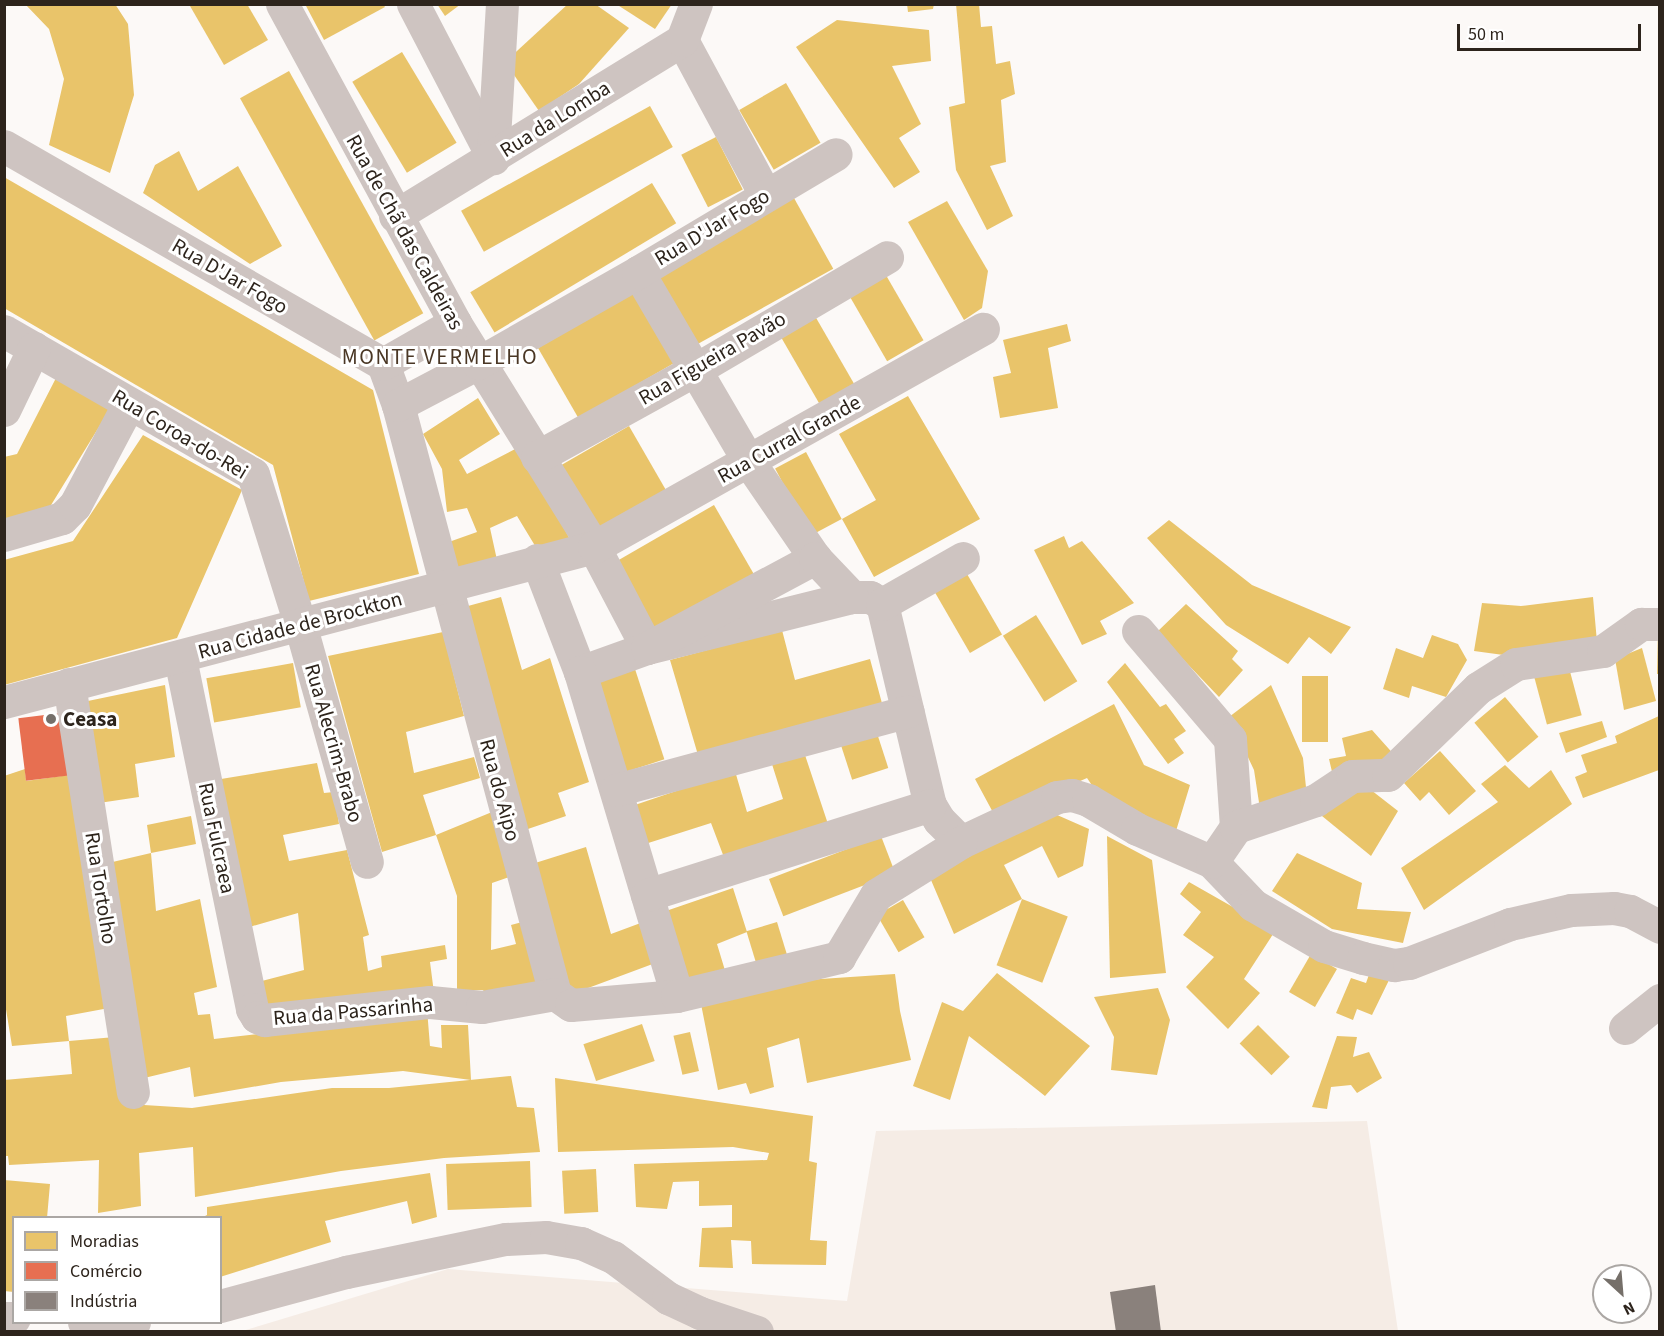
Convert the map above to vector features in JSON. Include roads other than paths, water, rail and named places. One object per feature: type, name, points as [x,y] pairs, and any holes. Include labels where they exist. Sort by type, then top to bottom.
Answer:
[{"type":"street","name":"Rua de Chã das Caldeiras","points":[[282,4],[455,323],[594,547],[647,648]]},
{"type":"street","points":[[413,4],[493,158]]},
{"type":"street","points":[[493,158],[502,4]]},
{"type":"street","points":[[696,4],[682,40],[765,194]]},
{"type":"street","name":"Rua da Lomba","points":[[395,216],[682,40]]},
{"type":"street","name":"Rua D'Jar Fogo","points":[[4,146],[383,364]]},
{"type":"street","name":"Rua D'Jar Fogo","points":[[398,405],[478,363],[638,272],[765,194],[836,154]]},
{"type":"street","name":"Rua Figueira Pavão","points":[[537,457],[693,370],[887,257]]},
{"type":"street","points":[[638,272],[748,462],[815,558],[867,600],[908,711],[930,805],[939,820],[961,842]]},
{"type":"street","points":[[383,364],[455,323]]},
{"type":"street","name":"Rua Curral Grande","points":[[594,547],[983,329]]},
{"type":"street","name":"Rua Coroa-do-Rei","points":[[4,331],[253,474],[300,624]]},
{"type":"street","points":[[4,410],[34,348]]},
{"type":"street","name":"Rua do Aipo","points":[[383,364],[398,405],[444,586],[555,994]]},
{"type":"street","points":[[4,535],[62,518],[75,506],[129,404]]},
{"type":"street","name":"Rua Cidade de Brockton","points":[[4,702],[180,658],[537,560],[594,547]]},
{"type":"street","points":[[647,648],[815,558]]},
{"type":"street","points":[[580,672],[647,648],[867,600],[963,558]]},
{"type":"street","points":[[537,560],[580,672],[677,996]]},
{"type":"street","name":"Rua Alecrim-Brabo","points":[[300,624],[367,862]]},
{"type":"street","points":[[1212,862],[1236,827],[1316,800],[1352,776],[1388,775],[1478,688],[1516,664],[1603,651],[1641,624],[1659,624]]},
{"type":"street","points":[[1138,631],[1230,739],[1236,827]]},
{"type":"street","name":"Rua Fulcraea","points":[[180,658],[252,1009],[257,1017]]},
{"type":"street","name":"Rua Tortolho","points":[[69,684],[133,1092]]},
{"type":"street","points":[[616,790],[908,711]]},
{"type":"street","points":[[555,994],[571,1005],[677,996],[838,957],[876,895],[961,842],[1057,797],[1072,795],[1088,800],[1137,829],[1212,862],[1254,904],[1324,946],[1394,965],[1419,959],[1510,924],[1571,910],[1614,908],[1630,911],[1659,927]]},
{"type":"street","points":[[647,895],[930,805]]},
{"type":"street","name":"Rua da Passarinha","points":[[257,1017],[264,1020],[430,1002],[482,1007],[555,994]]},
{"type":"street","points":[[1625,1028],[1659,1000]]},
{"type":"street","points":[[222,1305],[346,1272],[506,1239],[546,1237],[581,1243],[613,1257],[668,1298],[700,1313],[757,1332]]},
{"type":"place","name":"Ceasa","points":[[51,719]]},
{"type":"district","name":"MONTE VERMELHO","points":[[440,358]]}]
